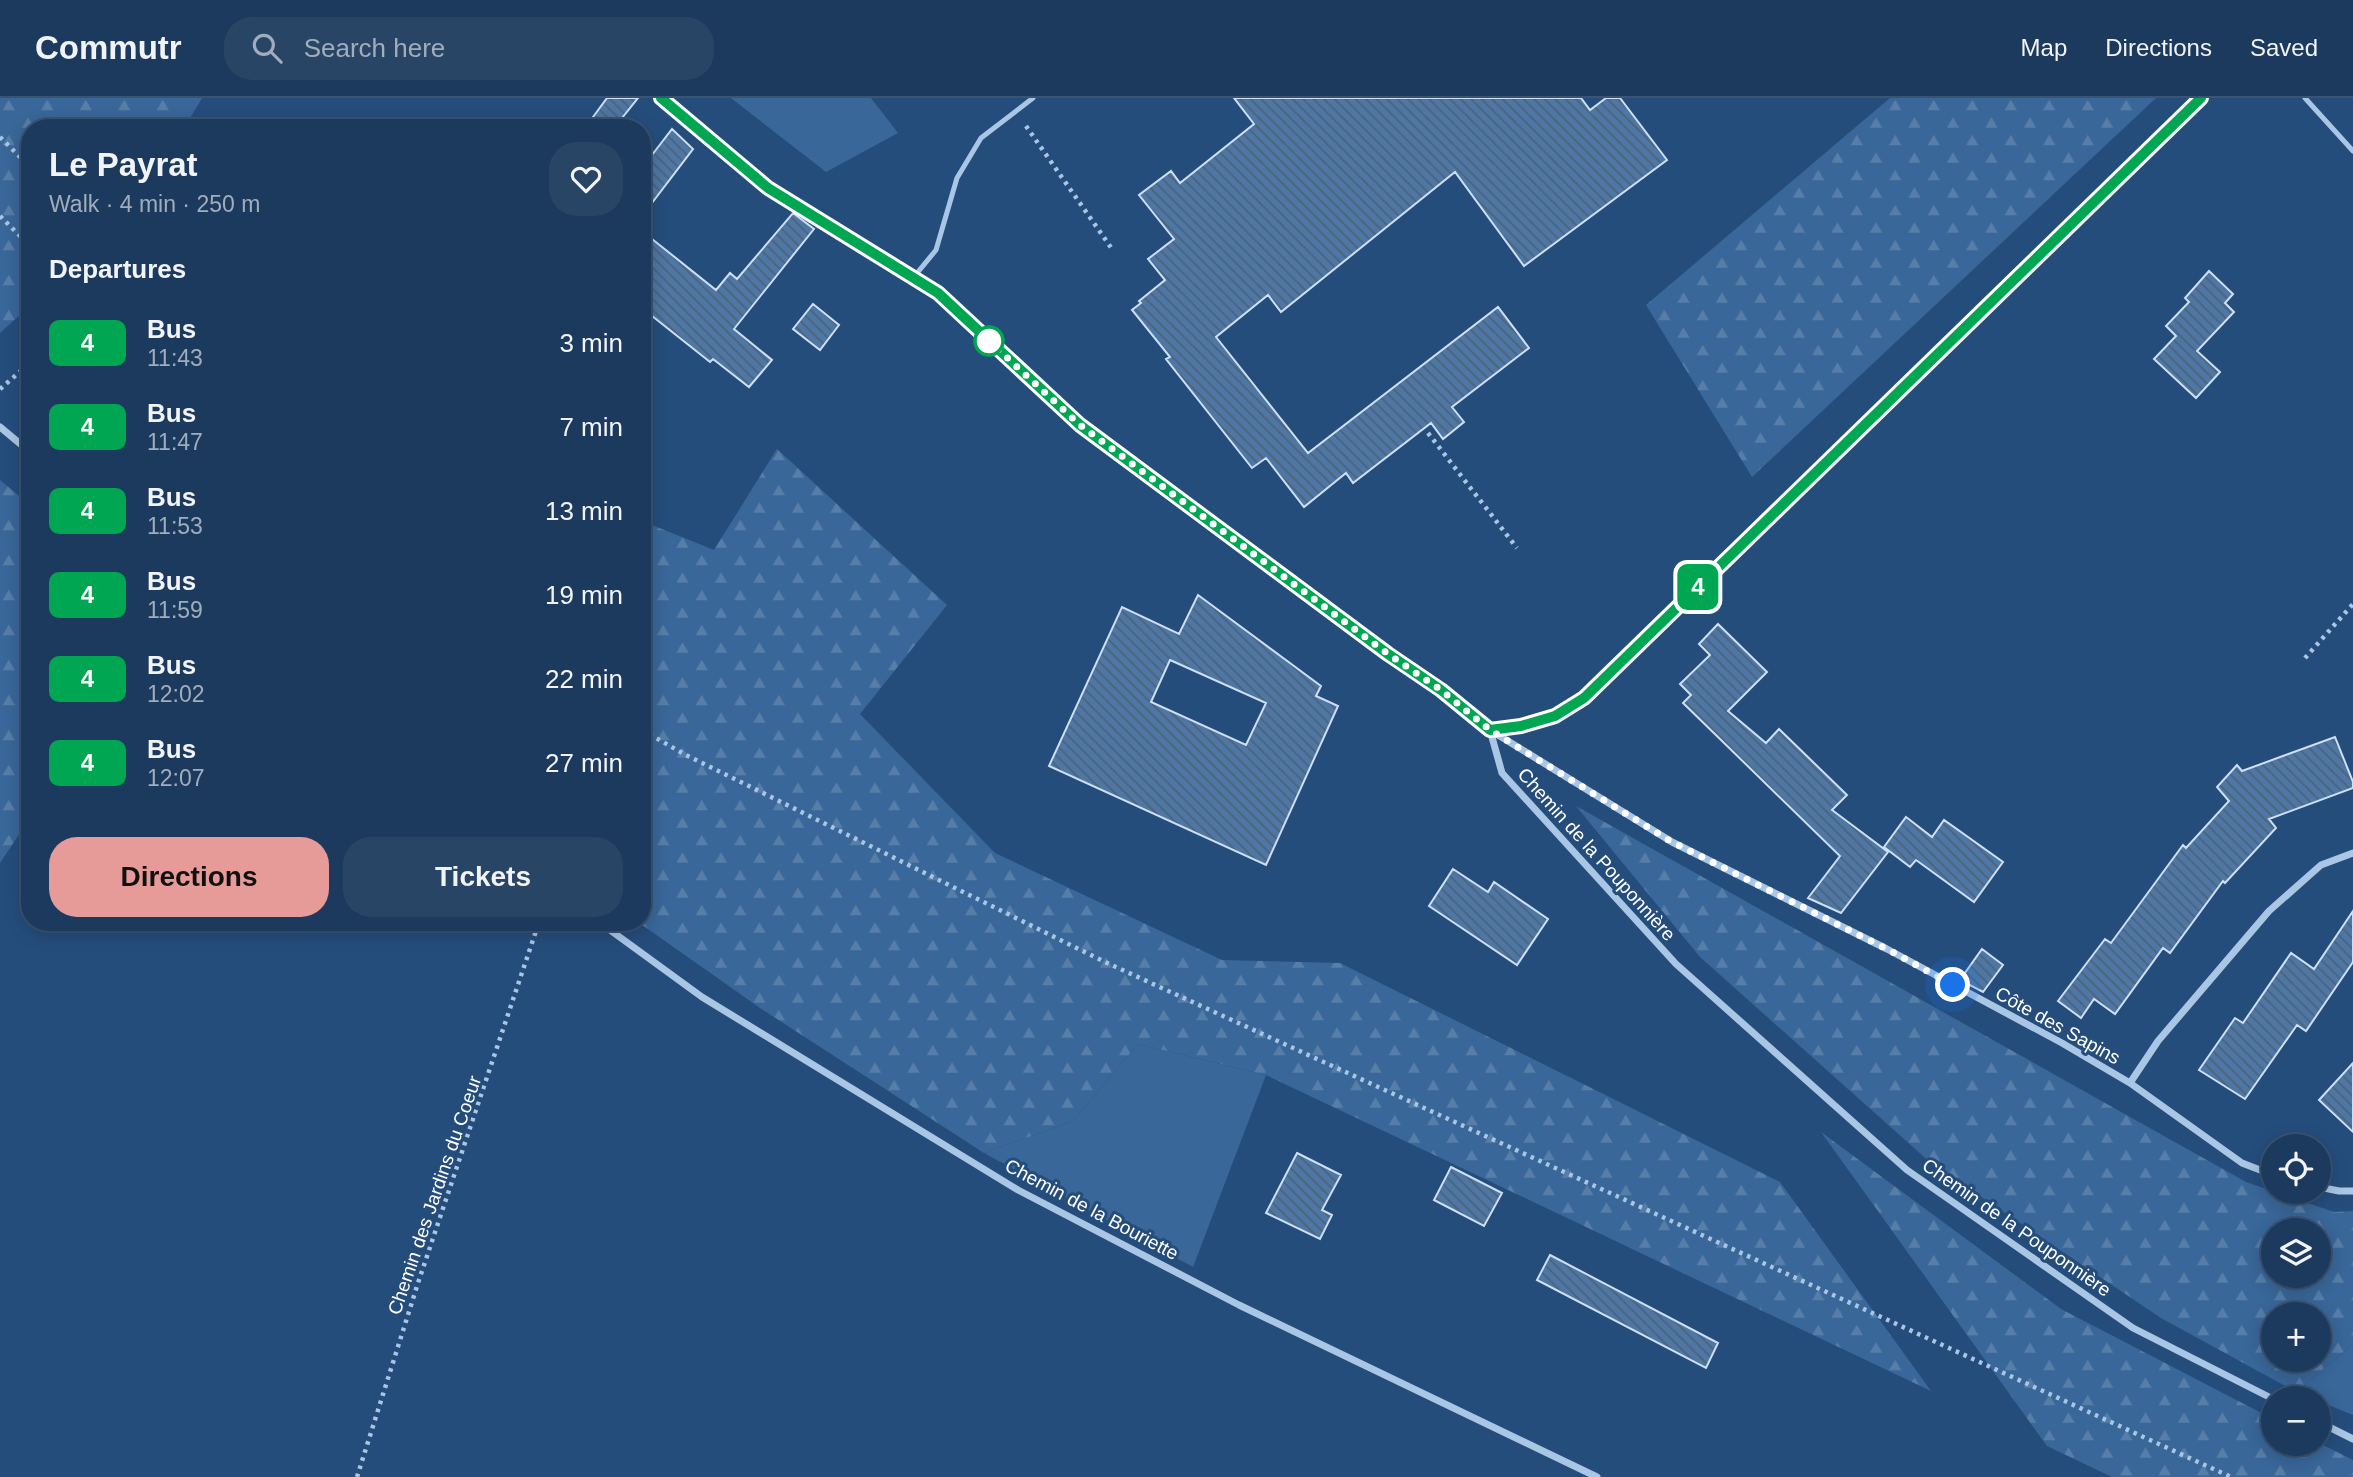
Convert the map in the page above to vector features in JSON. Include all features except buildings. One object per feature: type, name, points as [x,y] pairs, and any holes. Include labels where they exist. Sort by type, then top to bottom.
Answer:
[{"type":"street","points":[[662,98],[768,188],[938,293],[1080,425],[1388,654],[1441,690],[1490,730],[1521,726],[1555,716],[1584,698],[2201,98]]},
{"type":"street","points":[[0,427],[21,444]]},
{"type":"street","name":"Côte des Sapins","points":[[1490,730],[1672,842],[1887,949],[2062,1043],[2130,1083],[2242,1163],[2261,1170]]},
{"type":"street","name":"Chemin de la Pouponnière","points":[[1490,730],[1502,773],[1676,964],[1907,1170],[2133,1328],[2261,1393]]},
{"type":"street","points":[[2130,1083],[2158,1041],[2269,911],[2321,865],[2353,853]]},
{"type":"street","name":"Chemin de la Bouriette","points":[[611,931],[702,997],[1018,1190],[1239,1305],[1597,1477]]},
{"type":"street","points":[[2331,1188],[2353,1191]]},
{"type":"street","points":[[2331,1428],[2353,1439]]},
{"type":"lane","points":[[913,278],[936,250],[957,178],[981,138],[1033,98]]},
{"type":"lane","points":[[2305,98],[2353,150]]},
{"type":"path","points":[[1015,112],[1112,249]]},
{"type":"path","points":[[0,137],[21,158]]},
{"type":"path","points":[[0,216],[21,237]]},
{"type":"path","points":[[0,389],[21,371]]},
{"type":"path","points":[[1428,433],[1517,548]]},
{"type":"path","points":[[2305,659],[2353,604]]},
{"type":"path","points":[[651,735],[684,754],[1105,962],[2231,1477]]},
{"type":"path","name":"Chemin des Jardins du Coeur","points":[[357,1477],[418,1283],[536,931]]},
{"type":"green space","points":[[0,98],[202,98],[189,119],[21,119],[21,314],[0,333]]},
{"type":"green space","points":[[731,98],[871,98],[898,133],[826,172]]},
{"type":"green space","points":[[1890,98],[2156,98],[1752,477],[1646,305]]},
{"type":"green space","points":[[777,449],[947,605],[860,714],[995,853],[1222,960],[1340,963],[1780,1182],[1931,1391],[1266,1075],[1138,1044],[1073,1121],[984,1153],[760,1008],[651,931],[651,525],[714,550]]},
{"type":"green space","points":[[0,480],[21,498],[21,832],[0,863]]},
{"type":"green space","points":[[1576,806],[2246,1182],[2261,1187],[2261,1204],[2311,1204],[2334,1212],[2353,1211],[2353,1344],[2331,1363],[2331,1302],[2261,1302],[2261,1372],[2320,1372],[2303,1386],[2285,1386],[2161,1318],[1932,1164],[1700,957]]},
{"type":"green space","points":[[1138,1044],[1266,1075],[1193,1267],[984,1153],[1073,1121]]},
{"type":"green space","points":[[1821,1132],[2061,1309],[2261,1413],[2261,1456],[2331,1456],[2331,1449],[2353,1460],[2353,1477],[2112,1477],[2047,1446]]},
{"type":"green space","points":[[2353,1344],[2353,1415],[2331,1406],[2331,1386],[2303,1386],[2320,1372],[2331,1372],[2331,1363]]},
{"type":"bus line","name":"4","points":[[661,98],[768,188],[938,293],[1080,425],[1388,654],[1441,690],[1490,730],[1521,726],[1555,716],[1584,698],[2201,98]]},
{"type":"route","points":[[989,341],[1080,425],[1388,654],[1441,690],[1490,730],[1672,842],[1887,949],[1953,985]]}]
